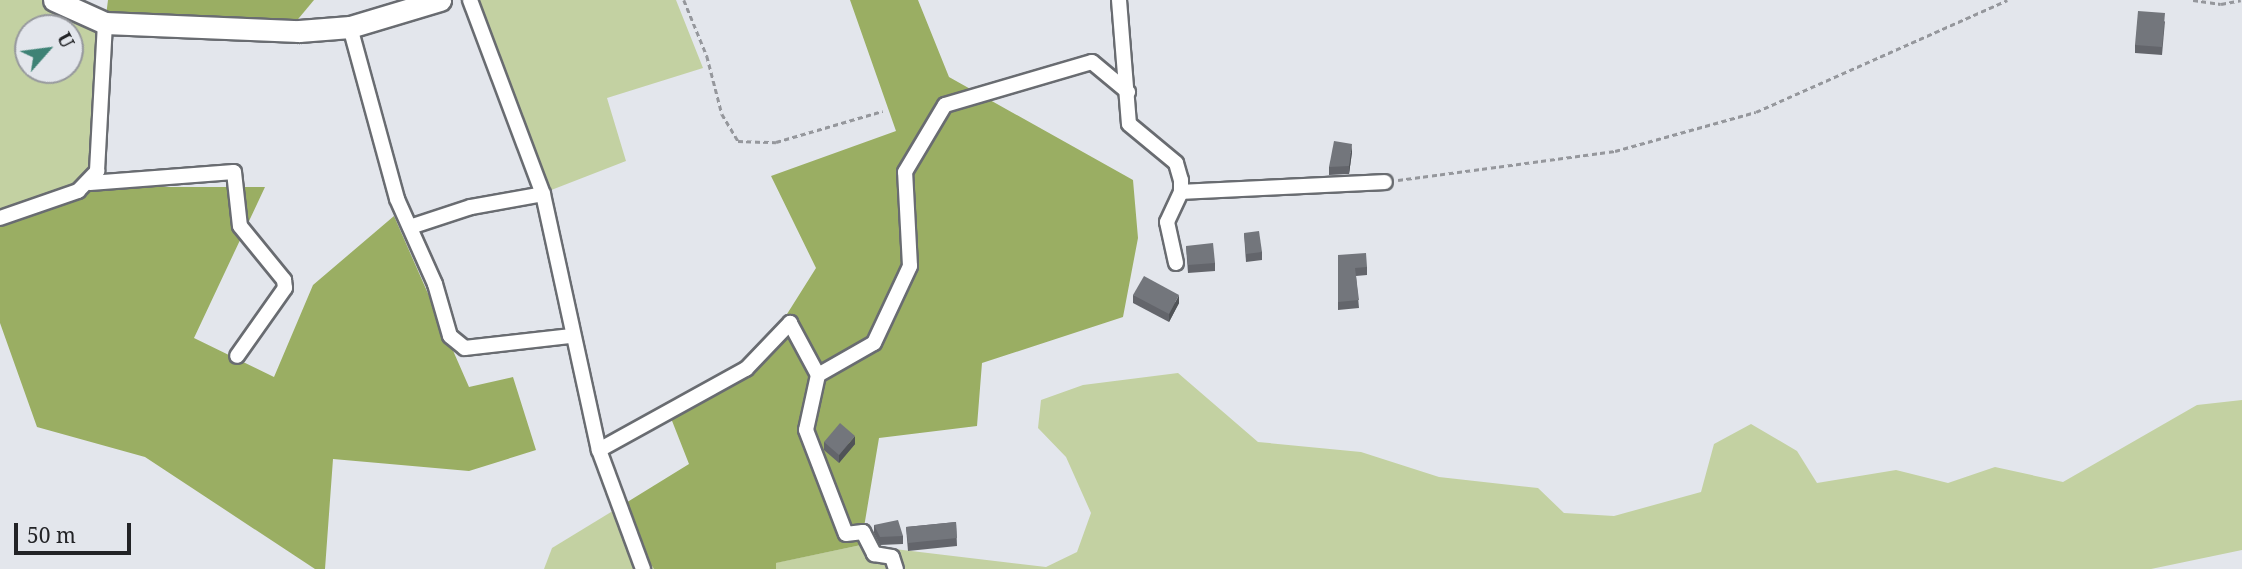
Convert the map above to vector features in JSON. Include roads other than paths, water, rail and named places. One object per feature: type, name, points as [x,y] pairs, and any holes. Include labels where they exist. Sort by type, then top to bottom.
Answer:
[{"type":"street","points":[[54,0],[105,23],[299,31],[350,27],[440,0]]},
{"type":"street","points":[[470,0],[543,194],[571,336],[599,450],[643,569]]},
{"type":"street","points":[[1119,0],[1129,124],[1176,163],[1181,192],[1167,222],[1176,262]]},
{"type":"street","points":[[90,183],[97,171],[105,23]]},
{"type":"street","points":[[350,27],[393,186],[450,336],[458,346],[571,336]]},
{"type":"street","points":[[818,375],[874,343],[910,266],[905,172],[944,104],[1092,62],[1128,92]]},
{"type":"street","points":[[0,218],[55,201],[90,183],[234,172],[240,226],[284,280],[285,288],[237,356]]},
{"type":"street","points":[[1181,192],[1385,182]]},
{"type":"street","points":[[410,227],[471,207],[543,194]]},
{"type":"street","points":[[599,450],[746,369],[790,323],[818,375],[806,430],[846,534],[863,532],[874,554],[892,557],[896,569]]}]
